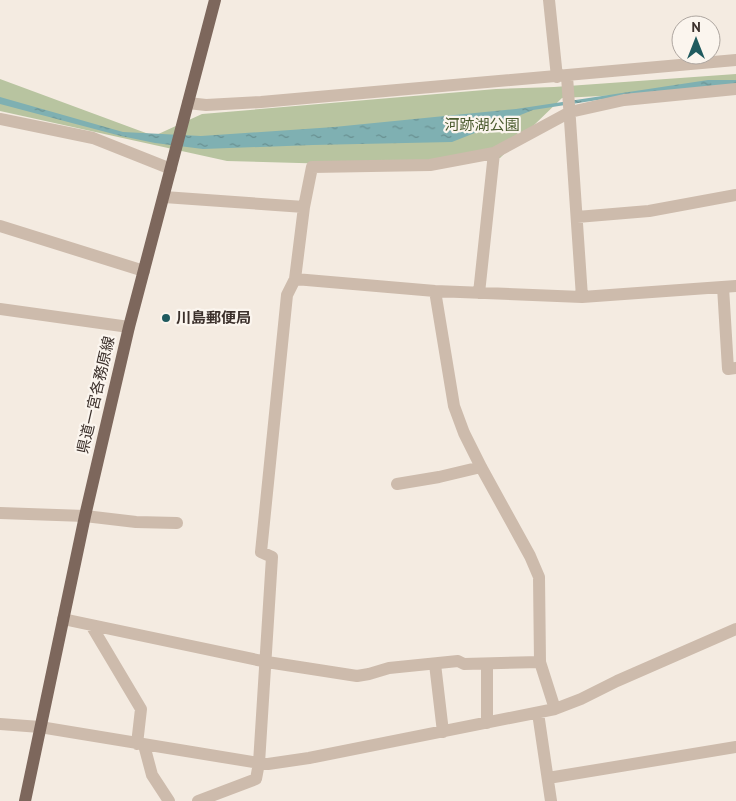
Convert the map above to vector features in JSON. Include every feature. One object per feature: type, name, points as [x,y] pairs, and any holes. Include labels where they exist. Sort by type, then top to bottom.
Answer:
[{"type":"main road","name":"県道一宮各務原線","points":[[25,801],[85,516],[129,327],[215,0]]},
{"type":"street","points":[[549,0],[569,107],[582,297]]},
{"type":"street","points":[[188,103],[206,105],[261,102],[564,80],[736,60]]},
{"type":"street","points":[[198,801],[256,779],[260,763],[272,557],[261,552],[287,295],[295,279],[304,207],[312,167],[430,165],[494,152],[569,107],[736,89]]},
{"type":"street","points":[[0,118],[93,138],[171,169]]},
{"type":"street","points":[[479,293],[494,152]]},
{"type":"street","points":[[577,217],[649,211],[736,195]]},
{"type":"street","points":[[164,197],[304,207]]},
{"type":"street","points":[[0,226],[144,270]]},
{"type":"street","points":[[295,279],[435,291],[582,297],[730,287],[728,369],[736,368]]},
{"type":"street","points":[[435,291],[454,406],[464,433],[481,468],[530,556],[539,577],[540,662],[555,708]]},
{"type":"street","points":[[0,309],[129,327]]},
{"type":"street","points":[[397,484],[481,468]]},
{"type":"street","points":[[0,513],[85,516],[136,522],[177,524]]},
{"type":"street","points":[[63,619],[267,662],[357,676],[390,668],[458,661],[464,664],[540,662]]},
{"type":"street","points":[[92,625],[141,709],[140,744],[152,775],[169,801]]},
{"type":"street","points":[[0,724],[40,727],[268,764],[309,758],[538,713],[582,699],[617,681],[736,629]]},
{"type":"street","points":[[435,664],[443,732]]},
{"type":"street","points":[[487,664],[487,723]]},
{"type":"street","points":[[538,713],[551,801]]},
{"type":"street","points":[[548,778],[736,747]]},
{"type":"green space","name":"河跡湖公園","points":[[736,74],[736,89],[562,98],[500,158],[371,165],[227,161],[0,111],[0,79],[154,136],[202,114],[496,89],[554,87]]},
{"type":"water","points":[[708,80],[736,80],[736,86],[630,95],[533,110],[452,142],[203,149],[155,143],[121,136],[0,104],[0,97],[123,132],[201,136],[334,127],[516,109]]},
{"type":"place","name":"川島郵便局","points":[[166,318]]}]
